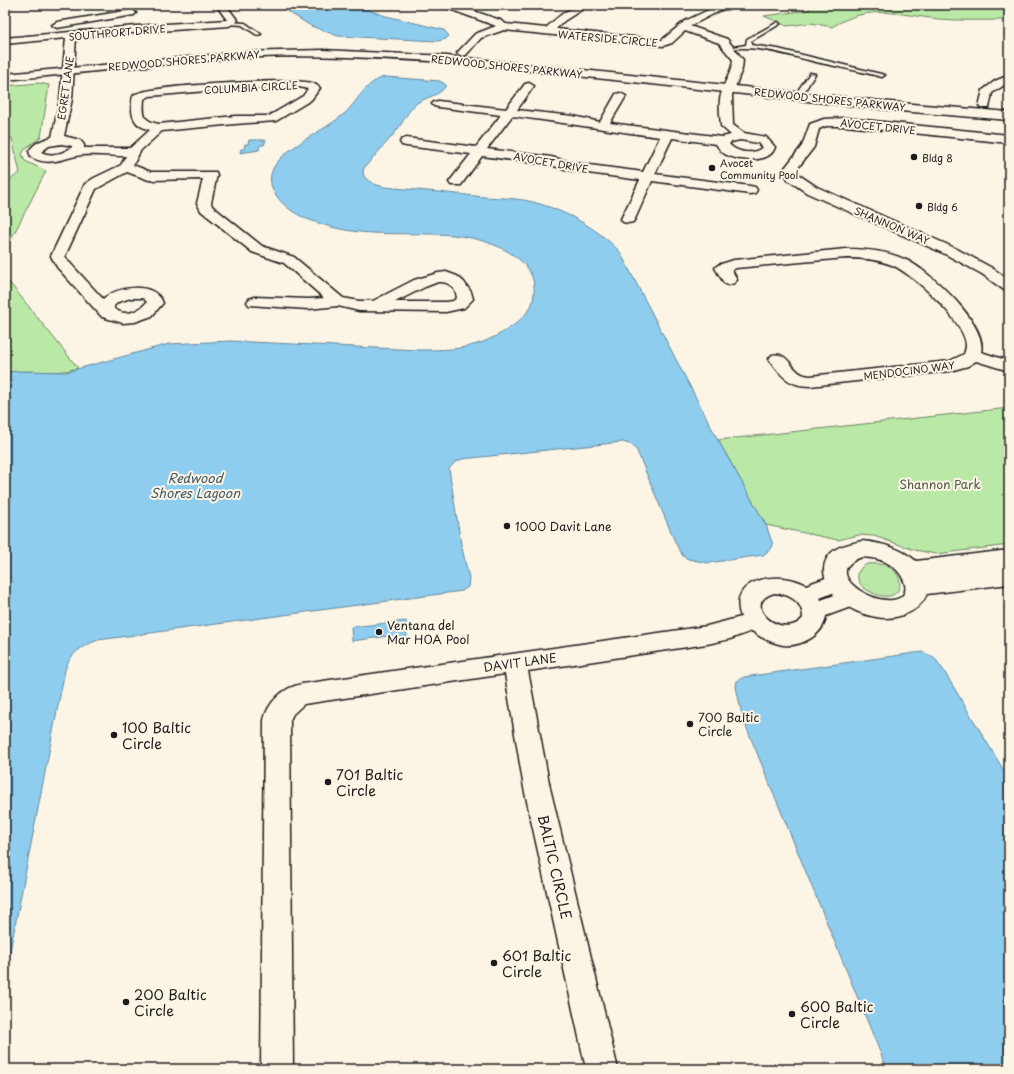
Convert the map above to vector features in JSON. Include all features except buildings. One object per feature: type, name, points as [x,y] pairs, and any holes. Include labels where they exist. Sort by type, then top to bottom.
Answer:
[{"type":"main road","name":"REDWOOD SHORES PARKWAY","points":[[5,77],[69,67],[188,52],[314,46],[380,47],[462,53],[730,85]]},
{"type":"main road","name":"REDWOOD SHORES PARKWAY","points":[[5,70],[268,54],[350,53],[447,59],[800,92],[1009,108]]},
{"type":"main road","name":"REDWOOD SHORES PARKWAY","points":[[800,92],[900,107],[1009,116]]},
{"type":"main road","points":[[862,548],[889,554],[902,561],[914,578],[916,595],[911,602],[902,607],[890,609],[877,608],[863,604],[844,590],[834,572],[835,563],[841,556],[850,551],[862,548]]},
{"type":"main road","points":[[914,578],[1009,558]]},
{"type":"main road","points":[[914,578],[1009,575]]},
{"type":"street","points":[[220,5],[233,21],[229,23]]},
{"type":"street","name":"WATERSIDE CIRCLE","points":[[447,5],[465,7],[497,22],[502,27]]},
{"type":"street","points":[[548,32],[561,20],[584,5]]},
{"type":"street","name":"WATERSIDE CIRCLE","points":[[462,53],[478,36],[502,27],[659,44],[668,41],[688,23],[726,5]]},
{"type":"street","points":[[30,39],[34,31],[45,27],[132,9],[136,29]]},
{"type":"street","name":"SOUTHPORT DRIVE","points":[[5,41],[136,29],[229,23]]},
{"type":"street","points":[[680,29],[729,48],[738,60],[738,68],[726,96],[725,113],[727,126],[740,136]]},
{"type":"street","name":"EGRET LANE","points":[[57,141],[66,99],[71,36]]},
{"type":"street","points":[[985,106],[987,92],[999,82],[1009,78]]},
{"type":"street","name":"COLUMBIA CIRCLE","points":[[302,84],[314,88],[307,98],[272,120],[235,120],[159,128],[148,125],[138,118],[138,99],[142,95],[229,86],[302,84]]},
{"type":"street","points":[[456,182],[529,86]]},
{"type":"street","points":[[602,126],[620,96]]},
{"type":"street","points":[[438,104],[573,120],[602,126],[723,141],[740,136],[762,140],[769,147],[768,150]]},
{"type":"street","name":"AVOCET DRIVE","points":[[789,156],[808,147],[814,127],[824,122],[837,121],[1009,138]]},
{"type":"street","points":[[108,314],[62,264],[58,256],[90,187],[95,182],[119,172],[126,167],[135,150],[159,128]]},
{"type":"street","points":[[628,219],[668,134]]},
{"type":"street","points":[[76,149],[72,141],[57,141],[40,146],[35,151],[35,154],[50,158],[64,156],[76,149],[135,150]]},
{"type":"street","points":[[723,141],[722,144],[727,150],[740,154],[754,155],[766,152],[768,150],[789,156]]},
{"type":"street","name":"AVOCET DRIVE","points":[[406,142],[552,161],[573,167],[750,190]]},
{"type":"street","name":"SHANNON WAY","points":[[789,156],[790,173],[793,177],[812,190],[950,251],[987,271],[1009,287]]},
{"type":"street","points":[[126,167],[149,176],[213,170],[204,203],[208,210],[257,248],[289,260],[338,301]]},
{"type":"street","points":[[729,280],[723,268],[734,264],[855,253],[887,258],[909,267],[941,294],[954,308],[971,334],[974,346],[972,355],[1009,366]]},
{"type":"street","points":[[255,302],[308,304],[338,301],[354,305],[376,306],[446,308],[462,302],[465,299],[465,295],[456,282],[451,278],[441,278],[428,280],[376,306]]},
{"type":"street","name":"MENDOCINO WAY","points":[[778,359],[790,375],[803,381],[810,381],[950,366],[960,363],[972,355]]},
{"type":"street","points":[[779,585],[796,589],[810,603],[815,619],[811,626],[804,632],[795,635],[773,633],[763,628],[755,621],[749,612],[748,604],[750,596],[756,590],[764,586],[779,585]]},
{"type":"street","points":[[810,603],[844,590]]},
{"type":"street","name":"DAVIT LANE","points":[[278,1069],[276,749],[278,715],[287,703],[302,694],[707,635],[730,630],[755,621]]},
{"type":"street","name":"BALTIC CIRCLE","points":[[515,664],[537,788],[602,1069]]},
{"type":"lane","points":[[229,23],[242,24],[259,34]]},
{"type":"lane","points":[[748,46],[749,40],[778,23]]},
{"type":"lane","points":[[729,48],[748,46],[775,49],[808,58],[882,74]]},
{"type":"lane","points":[[800,92],[812,74]]},
{"type":"green space","points":[[809,5],[1009,5],[1009,20],[948,20],[884,12],[859,15],[832,27],[811,23],[787,26],[764,16],[809,10]]},
{"type":"green space","points":[[39,83],[49,85],[41,137],[26,148],[22,154],[25,161],[46,171],[5,251],[5,183],[20,173],[12,138],[5,139],[5,86]]},
{"type":"green space","points":[[5,277],[78,368],[51,372],[23,371],[5,373]]},
{"type":"green space","name":"Shannon Park","points":[[1009,408],[1009,545],[936,554],[915,550],[874,536],[859,535],[838,540],[766,525],[718,440]]},
{"type":"green space","points":[[867,564],[882,565],[892,569],[898,576],[900,584],[898,591],[892,595],[882,596],[864,588],[858,580],[857,574],[862,567]]},
{"type":"water","points":[[281,5],[354,5],[386,16],[444,30],[449,36],[446,39],[438,41],[338,36],[311,26],[290,13]]},
{"type":"water","name":"Redwood Shores Lagoon","points":[[385,77],[440,81],[446,85],[437,94],[417,103],[411,109],[400,127],[364,168],[364,177],[374,184],[384,187],[515,199],[545,205],[580,221],[611,243],[620,252],[718,440],[766,525],[773,545],[771,549],[763,555],[708,563],[688,559],[683,556],[676,544],[637,451],[632,445],[623,442],[462,459],[454,463],[449,469],[461,544],[469,578],[468,587],[462,591],[98,640],[87,645],[73,655],[65,670],[5,977],[5,373],[16,371],[66,372],[169,344],[230,341],[419,350],[451,349],[467,347],[483,342],[515,324],[526,314],[531,306],[533,301],[534,285],[533,279],[526,266],[510,253],[485,242],[453,235],[362,232],[326,226],[307,219],[292,211],[279,200],[273,190],[271,173],[279,160],[293,148],[341,117],[367,87],[378,79]]},
{"type":"water","points":[[249,140],[266,140],[264,145],[260,145],[259,150],[240,153],[241,149],[244,149],[245,144],[248,144]]},
{"type":"water","name":"Ventana del Mar HOA Pool","points":[[406,621],[407,637],[389,640],[389,636],[352,641],[351,627]]},
{"type":"water","points":[[922,652],[934,657],[942,668],[1009,779],[1009,1069],[887,1069],[743,719],[736,687],[737,681],[744,677]]},
{"type":"place","name":"Bldg 8","points":[[914,157]]},
{"type":"place","name":"Avocet Community Pool","points":[[712,168]]},
{"type":"place","name":"Bldg 6","points":[[919,206]]},
{"type":"place","name":"1000 Davit Lane","points":[[507,526]]},
{"type":"place","name":"Ventana del Mar HOA Pool","points":[[379,632]]},
{"type":"place","name":"700 Baltic Circle","points":[[690,724]]},
{"type":"place","name":"100 Baltic Circle","points":[[114,735]]},
{"type":"place","name":"701 Baltic Circle","points":[[328,782]]},
{"type":"place","name":"601 Baltic Circle","points":[[494,963]]},
{"type":"place","name":"200 Baltic Circle","points":[[126,1002]]},
{"type":"place","name":"600 Baltic Circle","points":[[792,1014]]}]
